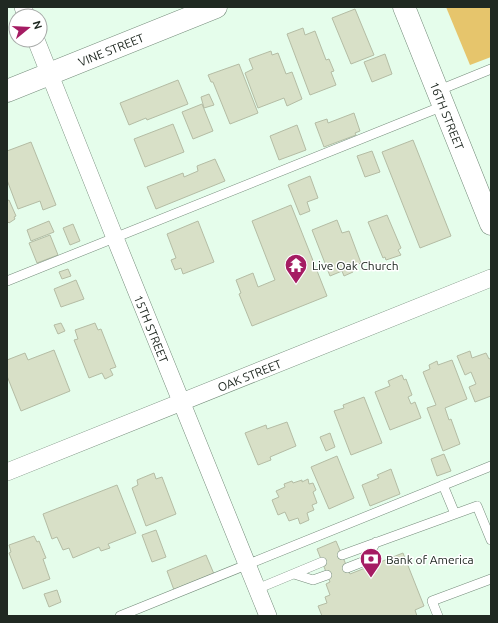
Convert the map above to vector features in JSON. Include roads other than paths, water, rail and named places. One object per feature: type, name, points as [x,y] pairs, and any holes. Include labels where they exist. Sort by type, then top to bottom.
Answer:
[{"type":"street","name":"VINE STREET","points":[[7,91],[216,7]]},
{"type":"street","name":"16TH STREET","points":[[404,7],[491,224]]},
{"type":"street","name":"15TH STREET","points":[[39,48],[268,616]]},
{"type":"street","name":"OAK STREET","points":[[7,472],[491,278]]},
{"type":"lane","points":[[7,281],[115,238],[440,98],[491,69]]},
{"type":"lane","points":[[120,616],[491,466]]},
{"type":"lane","points":[[443,485],[454,514]]},
{"type":"lane","points":[[342,555],[477,506],[491,540]]},
{"type":"lane","points":[[347,568],[365,561],[376,542]]},
{"type":"lane","points":[[257,589],[322,562]]},
{"type":"lane","points":[[294,574],[313,580],[327,575]]},
{"type":"lane","points":[[438,616],[432,601],[491,579]]},
{"type":"place","name":"Live Oak Church","points":[[296,284]]},
{"type":"place","name":"Bank of America","points":[[371,578]]}]
